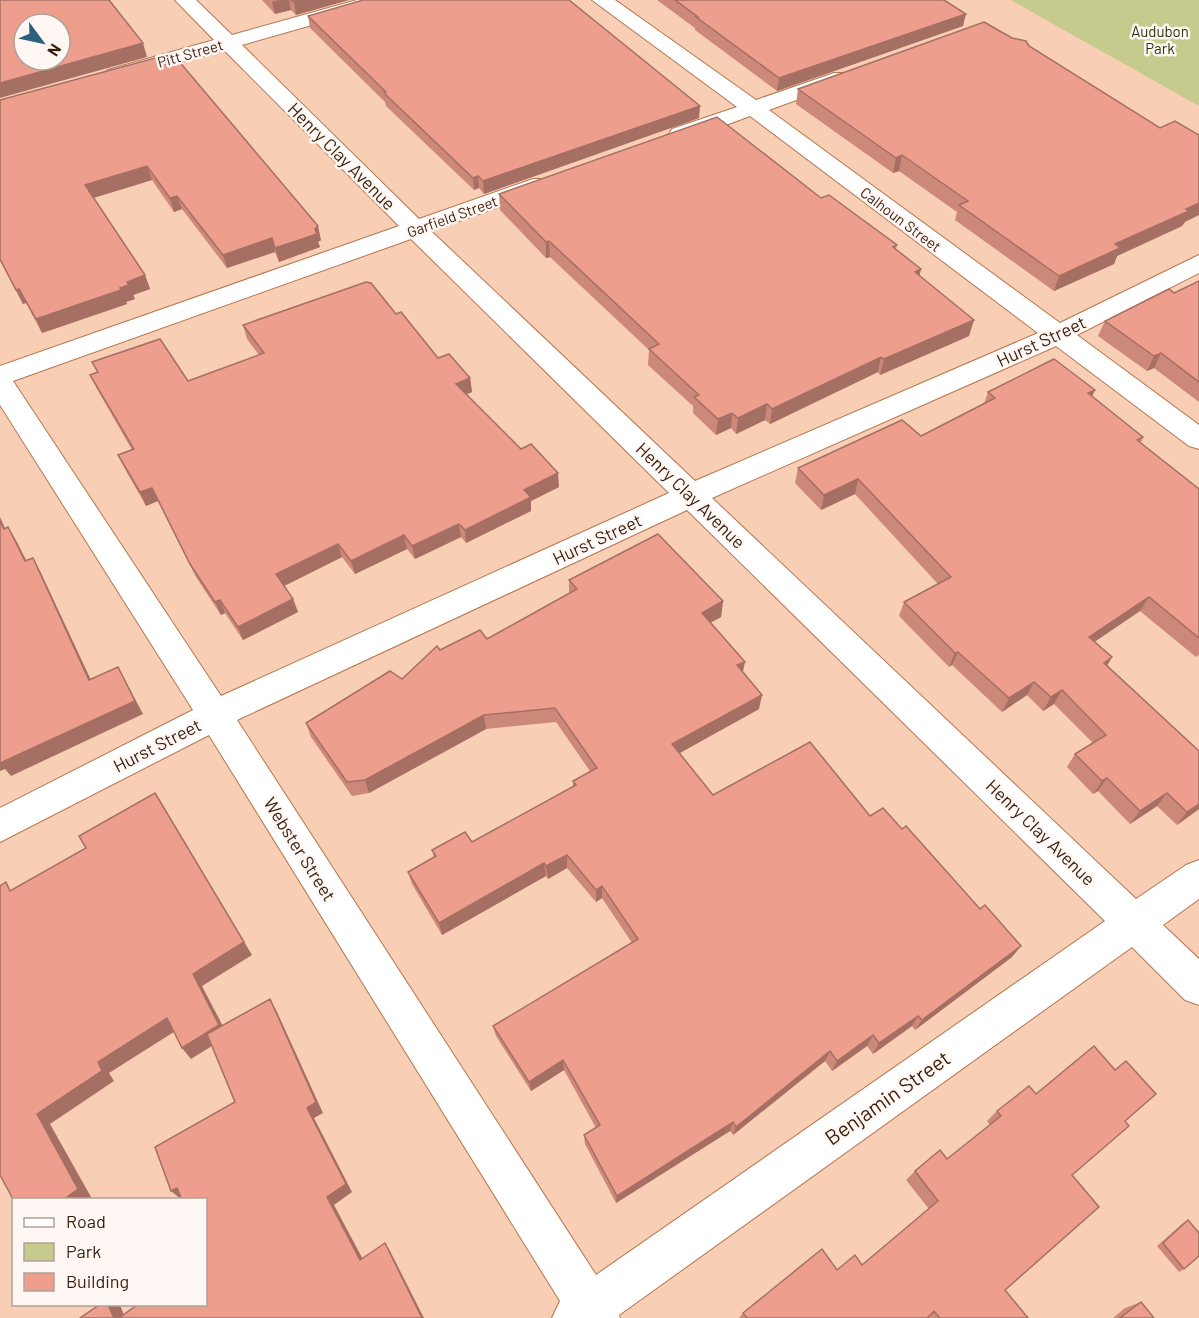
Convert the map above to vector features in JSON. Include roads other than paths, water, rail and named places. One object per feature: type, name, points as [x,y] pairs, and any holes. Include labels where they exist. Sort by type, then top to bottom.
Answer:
[{"type":"street","name":"Henry Clay Avenue","points":[[185,0],[415,229],[1199,986]]},
{"type":"street","name":"Pitt Street","points":[[91,81],[379,0]]},
{"type":"street","name":"Calhoun Street","points":[[602,0],[753,108],[1199,439]]},
{"type":"street","points":[[663,140],[862,70]]},
{"type":"street","name":"Garfield Street","points":[[0,376],[562,177]]},
{"type":"street","name":"Hurst Street","points":[[0,826],[215,715],[691,495],[1057,335],[1199,263]]},
{"type":"street","name":"Webster Street","points":[[0,383],[215,715],[587,1314]]},
{"type":"street","name":"Benjamin Street","points":[[587,1314],[1199,877]]},
{"type":"park label","name":"Audubon Park","points":[[1160,40]]}]
